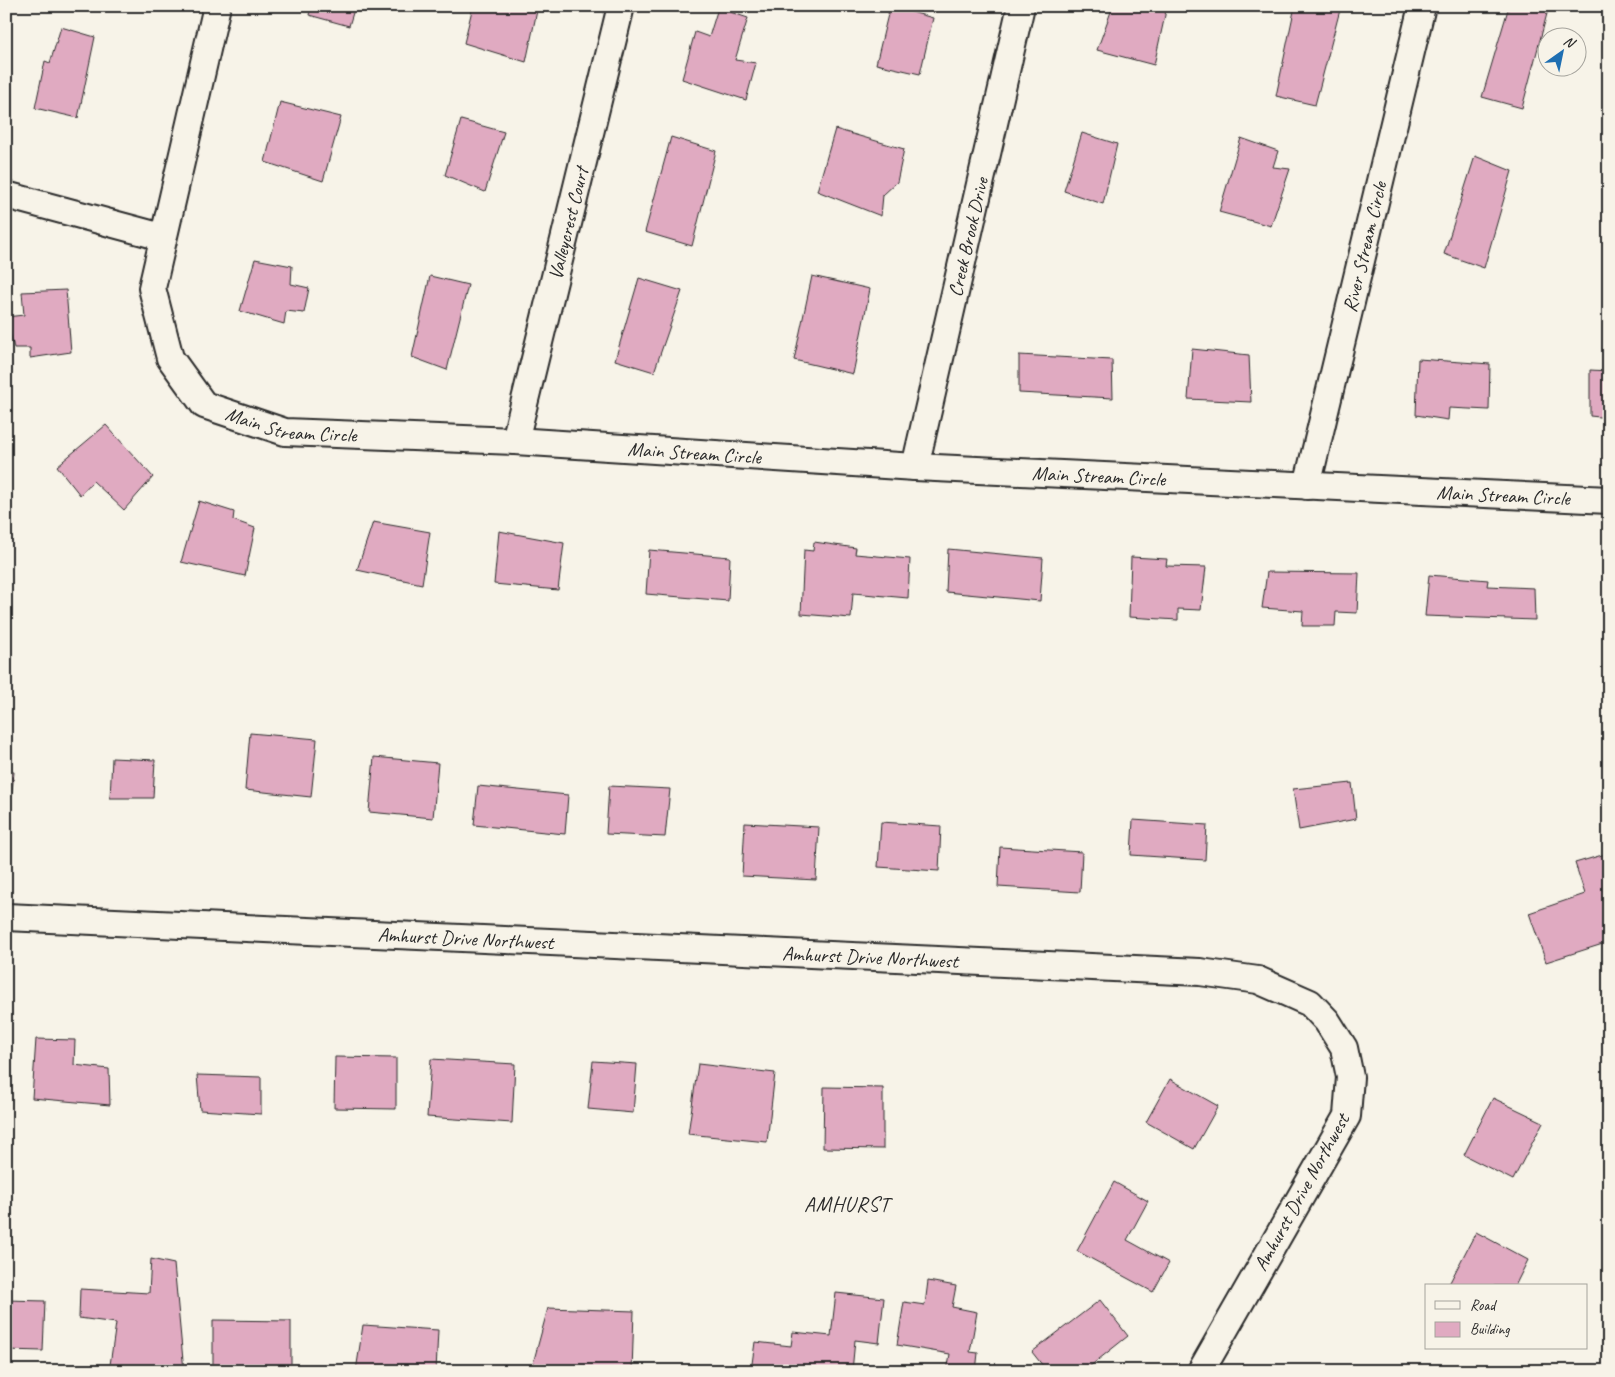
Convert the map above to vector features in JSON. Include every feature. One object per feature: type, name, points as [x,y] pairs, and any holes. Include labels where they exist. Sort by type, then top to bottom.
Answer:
[{"type":"street","name":"Main Stream Circle","points":[[216,6],[162,237],[152,288],[170,358],[204,405],[285,432],[516,441],[916,466],[1609,500]]},
{"type":"street","name":"Valleycrest Court","points":[[516,441],[621,6]]},
{"type":"street","name":"Creek Brook Drive","points":[[916,466],[1021,6]]},
{"type":"street","name":"River Stream Circle","points":[[1307,486],[1422,6]]},
{"type":"street","points":[[6,195],[162,237]]},
{"type":"street","name":"Amhurst Drive Northwest","points":[[6,917],[1190,971],[1258,980],[1310,1003],[1331,1028],[1344,1048],[1350,1077],[1347,1116],[1201,1371]]},
{"type":"building","points":[[311,6],[355,6],[349,26],[309,15]]},
{"type":"building","points":[[473,6],[538,6],[526,62],[464,43]]},
{"type":"building","points":[[890,6],[933,18],[920,74],[876,64]]},
{"type":"building","points":[[1113,6],[1167,6],[1154,65],[1097,50]]},
{"type":"building","points":[[1295,6],[1341,6],[1315,105],[1276,96]]},
{"type":"building","points":[[1509,6],[1549,6],[1543,28],[1538,28],[1538,48],[1522,108],[1482,97]]},
{"type":"building","points":[[718,8],[748,18],[735,60],[756,63],[746,100],[682,79],[695,32],[709,37]]},
{"type":"building","points":[[61,27],[95,37],[78,118],[35,108],[45,61],[50,63]]},
{"type":"building","points":[[280,102],[341,117],[323,181],[265,162]]},
{"type":"building","points":[[461,120],[504,132],[485,192],[445,175]]},
{"type":"building","points":[[835,129],[904,149],[897,182],[883,195],[881,216],[817,191]]},
{"type":"building","points":[[1082,133],[1117,144],[1103,204],[1064,191]]},
{"type":"building","points":[[671,137],[716,151],[692,246],[645,232]]},
{"type":"building","points":[[1241,138],[1278,151],[1273,167],[1290,169],[1271,226],[1219,212]]},
{"type":"building","points":[[1475,156],[1512,171],[1484,268],[1444,254]]},
{"type":"building","points":[[255,259],[292,266],[291,284],[309,288],[304,313],[286,311],[284,324],[240,311]]},
{"type":"building","points":[[430,276],[468,285],[447,370],[412,357]]},
{"type":"building","points":[[812,276],[870,289],[853,374],[794,360]]},
{"type":"building","points":[[639,278],[682,291],[654,372],[615,360]]},
{"type":"building","points":[[66,290],[71,352],[30,358],[30,348],[14,348],[6,317],[24,315],[22,292]]},
{"type":"building","points":[[1192,349],[1249,355],[1251,402],[1188,399]]},
{"type":"building","points":[[1019,355],[1112,360],[1113,398],[1019,393]]},
{"type":"building","points":[[1418,359],[1490,364],[1489,410],[1449,408],[1448,420],[1416,415]]},
{"type":"building","points":[[1590,370],[1609,371],[1609,418],[1590,416]]},
{"type":"building","points":[[106,425],[153,477],[124,510],[93,481],[80,495],[57,466]]},
{"type":"building","points":[[199,501],[234,512],[233,520],[255,528],[245,576],[181,562]]},
{"type":"building","points":[[373,522],[430,532],[422,584],[357,570]]},
{"type":"building","points":[[499,531],[564,543],[558,590],[494,584]]},
{"type":"building","points":[[814,542],[856,548],[855,554],[910,559],[908,598],[853,593],[851,618],[801,614],[804,550],[813,551]]},
{"type":"building","points":[[948,549],[1043,558],[1040,601],[946,592]]},
{"type":"building","points":[[649,550],[730,557],[728,601],[646,594]]},
{"type":"building","points":[[1131,557],[1167,559],[1166,566],[1206,567],[1201,610],[1178,609],[1178,620],[1129,617]]},
{"type":"building","points":[[1267,572],[1359,573],[1357,613],[1336,612],[1335,626],[1302,626],[1303,611],[1262,608]]},
{"type":"building","points":[[1429,575],[1488,580],[1487,586],[1534,588],[1535,620],[1425,616]]},
{"type":"building","points":[[1609,592],[1609,630],[1606,629]]},
{"type":"building","points":[[250,733],[317,739],[311,797],[245,790]]},
{"type":"building","points":[[374,757],[438,763],[433,818],[369,812]]},
{"type":"building","points":[[112,758],[155,760],[153,798],[110,798]]},
{"type":"building","points":[[6,772],[14,772],[9,819],[6,819]]},
{"type":"building","points":[[1352,783],[1356,819],[1299,830],[1293,789]]},
{"type":"building","points":[[478,786],[568,795],[565,834],[474,825]]},
{"type":"building","points":[[609,786],[670,789],[665,837],[606,834]]},
{"type":"building","points":[[1133,820],[1207,825],[1205,860],[1131,855]]},
{"type":"building","points":[[881,822],[941,826],[939,871],[878,867]]},
{"type":"building","points":[[745,823],[819,827],[816,880],[742,876]]},
{"type":"building","points":[[1000,847],[1082,852],[1080,892],[998,887]]},
{"type":"building","points":[[1609,853],[1609,942],[1546,962],[1529,913],[1585,894],[1575,863]]},
{"type":"building","points":[[36,1039],[75,1040],[74,1065],[109,1069],[110,1105],[32,1098]]},
{"type":"building","points":[[335,1057],[396,1058],[396,1109],[334,1108]]},
{"type":"building","points":[[431,1059],[515,1064],[512,1123],[427,1117]]},
{"type":"building","points":[[593,1061],[637,1064],[633,1113],[588,1109]]},
{"type":"building","points":[[698,1064],[775,1073],[767,1142],[688,1134]]},
{"type":"building","points":[[197,1075],[261,1077],[261,1114],[200,1110]]},
{"type":"building","points":[[1170,1079],[1218,1106],[1194,1149],[1146,1122]]},
{"type":"building","points":[[824,1087],[883,1088],[883,1149],[823,1148]]},
{"type":"building","points":[[1493,1098],[1543,1122],[1513,1180],[1464,1155]]},
{"type":"building","points":[[1114,1182],[1148,1201],[1127,1240],[1169,1263],[1153,1292],[1077,1251]]},
{"type":"building","points":[[1476,1232],[1528,1260],[1516,1284],[1449,1284]]},
{"type":"building","points":[[151,1259],[174,1264],[184,1371],[149,1371],[110,1365],[116,1323],[79,1318],[80,1289],[149,1293]]},
{"type":"building","points":[[928,1281],[956,1286],[952,1307],[977,1312],[970,1352],[978,1353],[976,1371],[947,1371],[950,1354],[897,1345],[904,1302],[925,1305]]},
{"type":"building","points":[[836,1293],[884,1298],[879,1343],[855,1340],[852,1371],[751,1371],[755,1342],[791,1346],[793,1332],[831,1336]]},
{"type":"building","points":[[6,1300],[45,1301],[43,1351],[6,1350]]},
{"type":"building","points":[[1100,1300],[1128,1336],[1084,1371],[1047,1371],[1032,1352]]},
{"type":"building","points":[[548,1308],[634,1311],[632,1371],[531,1371]]},
{"type":"building","points":[[213,1320],[291,1321],[291,1369],[213,1368]]},
{"type":"building","points":[[363,1325],[438,1330],[436,1371],[356,1371]]},
{"type":"district","name":"AMHURST","points":[[847,1204]]}]
